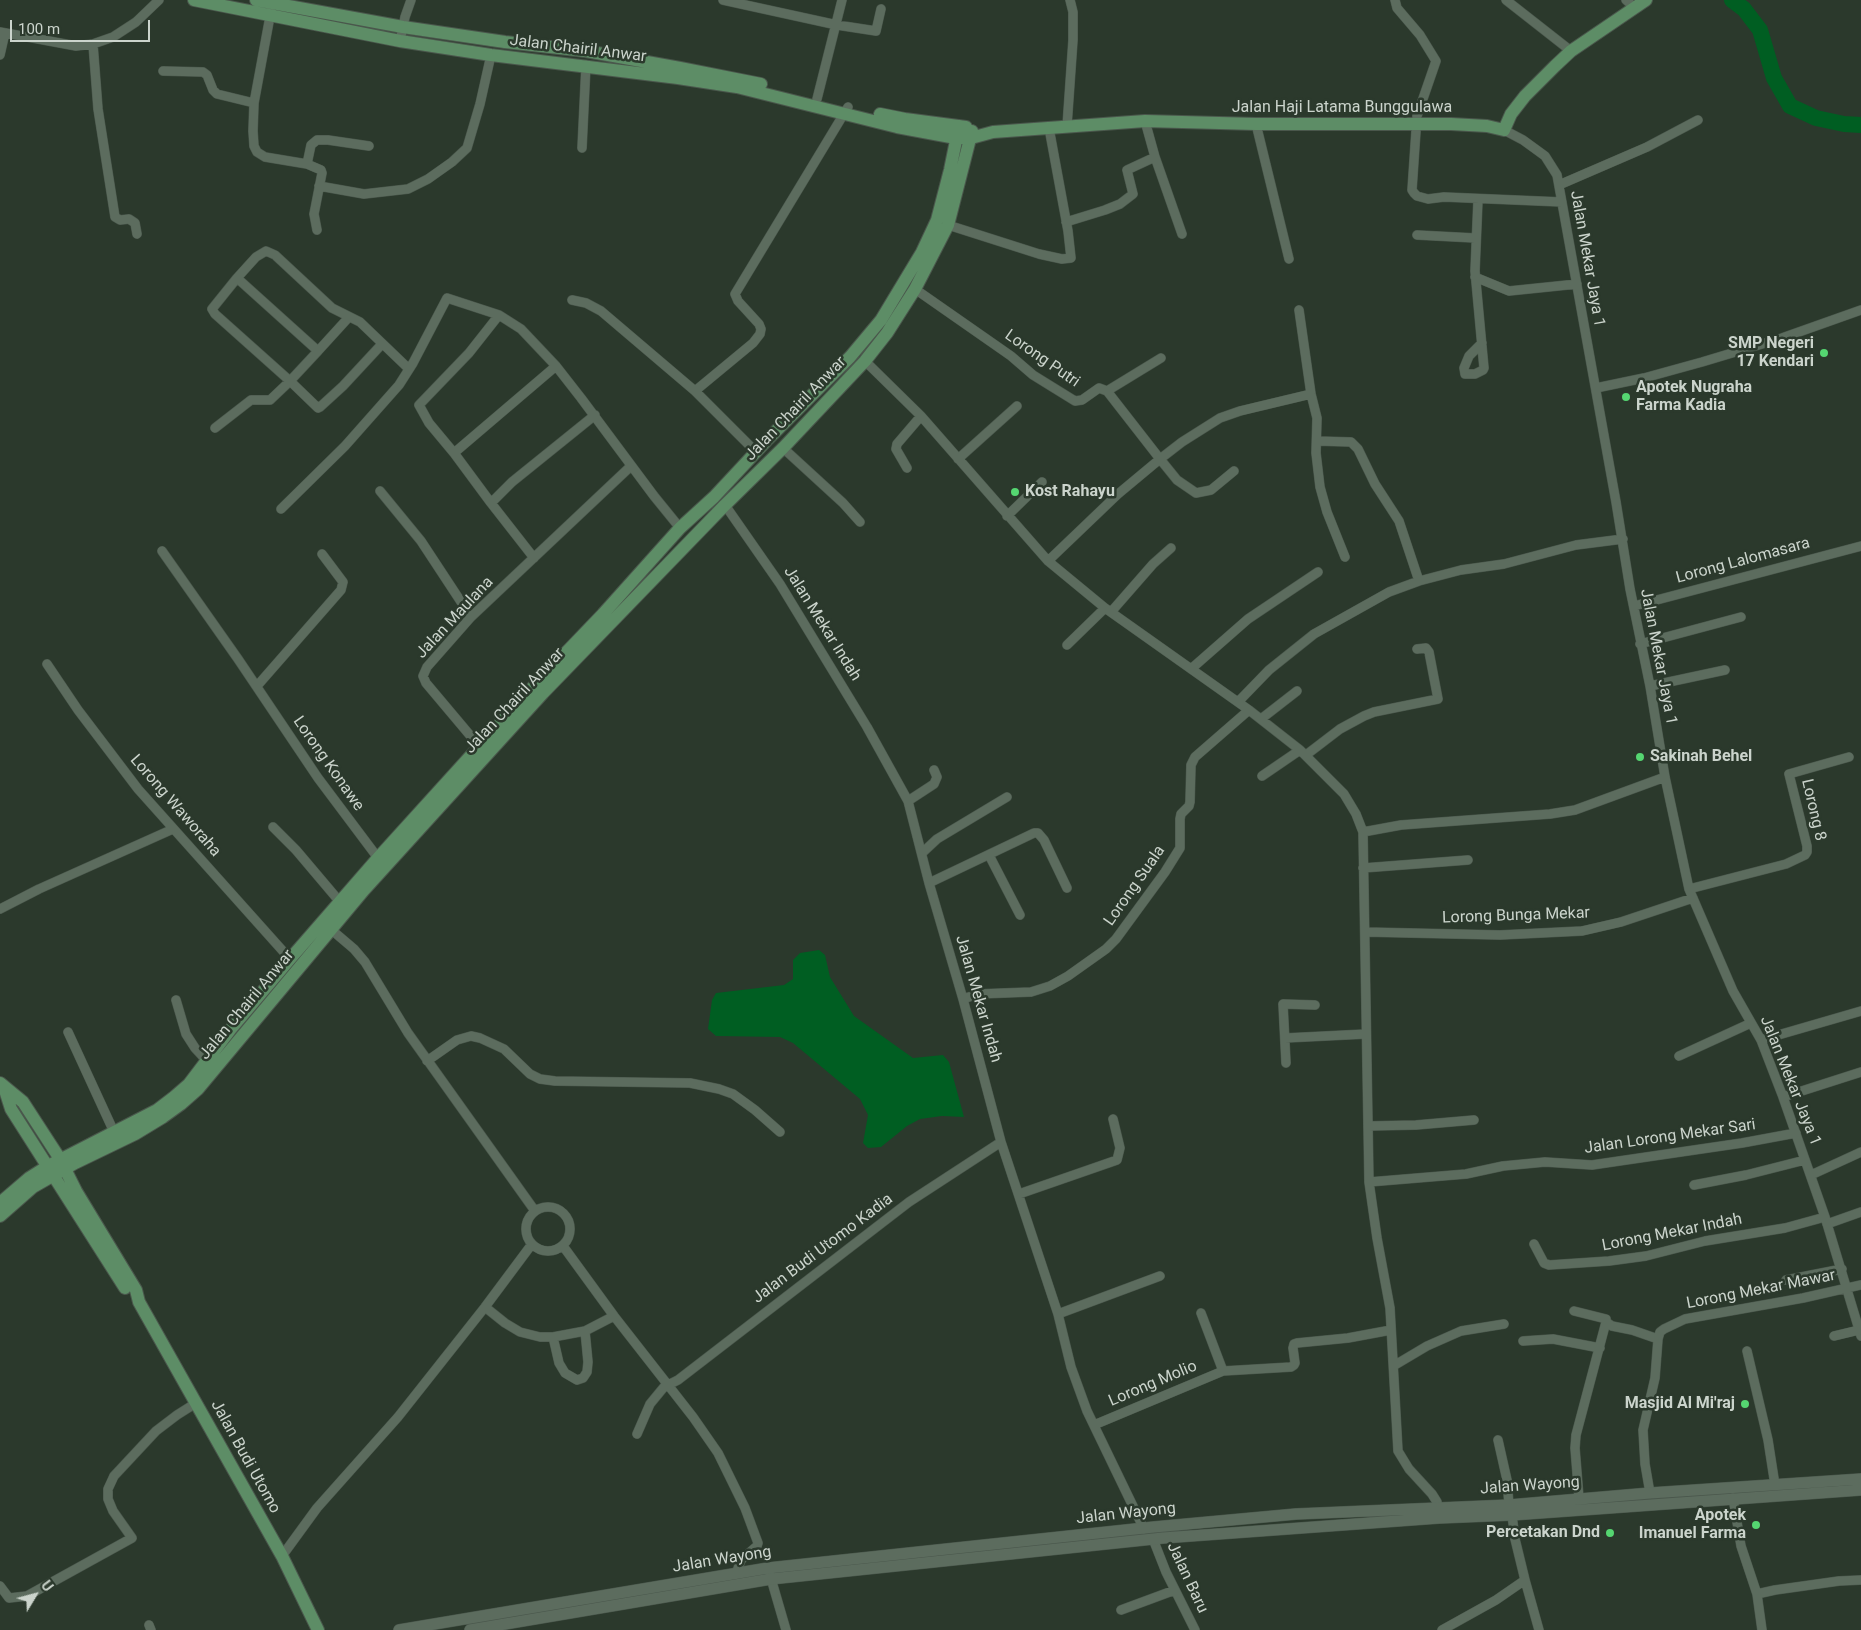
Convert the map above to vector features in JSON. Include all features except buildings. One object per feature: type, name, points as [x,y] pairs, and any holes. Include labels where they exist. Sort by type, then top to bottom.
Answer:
[{"type":"main road","name":"Jalan Chairil Anwar","points":[[194,0],[504,42],[586,51],[743,80],[817,99],[897,126],[972,134],[985,133]]},
{"type":"main road","name":"Jalan Chairil Anwar","points":[[256,0],[271,10],[400,42],[491,55],[586,65],[737,87],[846,110]]},
{"type":"main road","points":[[1504,130],[1511,114],[1525,96],[1571,51],[1630,4],[1646,0]]},
{"type":"main road","name":"Jalan Haji Latama Bunggulawa","points":[[985,133],[1145,121],[1256,124],[1417,124],[1487,126],[1504,130]]},
{"type":"main road","name":"Jalan Chairil Anwar","points":[[0,1203],[29,1178],[114,1143],[163,1118],[198,1089],[328,926],[340,902],[378,858],[680,528],[714,497],[850,357],[881,320],[918,259],[937,220],[958,132]]},
{"type":"main road","name":"Jalan Chairil Anwar","points":[[62,1164],[114,1132],[166,1104],[188,1084],[230,1030],[290,959],[328,926],[364,890],[543,693],[725,505],[784,448],[865,361],[887,332],[915,289],[948,225],[972,134]]},
{"type":"main road","points":[[641,571],[652,581]]},
{"type":"main road","name":"Jalan Budi Utomo","points":[[2,1085],[23,1102],[136,1290],[139,1302],[282,1556],[317,1630]]},
{"type":"main road","name":"Jalan Budi Utomo","points":[[2,1085],[11,1109],[123,1285],[130,1295],[139,1302]]},
{"type":"main road","name":"Jalan Chairil Anwar","points":[[0,1216],[33,1188],[50,1170]]},
{"type":"street","points":[[0,55],[2,32],[76,46],[93,44],[112,38],[136,22],[159,0]]},
{"type":"street","points":[[400,42],[411,0]]},
{"type":"street","points":[[723,0],[837,25],[876,31],[881,9]]},
{"type":"street","points":[[817,99],[842,0]]},
{"type":"street","points":[[1067,126],[1073,40],[1073,12],[1070,0]]},
{"type":"street","points":[[1395,0],[1397,8],[1420,36],[1436,60],[1417,116],[1412,190],[1416,196],[1428,199],[1444,197],[1478,200],[1562,202]]},
{"type":"street","points":[[1506,0],[1571,51]]},
{"type":"street","points":[[271,10],[254,102],[253,137],[257,152],[265,156],[306,164],[321,170],[314,214],[317,230]]},
{"type":"street","points":[[93,44],[98,109],[115,217],[120,220],[129,219],[134,223],[137,234]]},
{"type":"street","points":[[319,186],[364,194],[408,189],[428,179],[452,162],[466,148],[469,142],[491,55]]},
{"type":"street","points":[[582,148],[586,65]]},
{"type":"street","points":[[163,72],[203,72],[217,94],[254,102]]},
{"type":"street","points":[[695,391],[753,343],[760,334],[759,324],[738,301],[735,294],[846,110]]},
{"type":"street","points":[[1558,185],[1647,147],[1698,120]]},
{"type":"street","points":[[1145,121],[1155,157],[1182,234]]},
{"type":"street","points":[[1256,124],[1289,259]]},
{"type":"street","points":[[948,225],[1039,254],[1069,259],[1071,257],[1066,222],[1049,128]]},
{"type":"street","name":"Jalan Mekar Jaya 1","points":[[1504,130],[1523,140],[1544,156],[1557,175],[1623,539],[1630,590],[1650,686],[1665,777],[1689,889],[1733,991],[1761,1040],[1783,1097],[1842,1269],[1860,1333]]},
{"type":"street","points":[[306,164],[311,145],[317,140],[369,146]]},
{"type":"street","points":[[1066,222],[1105,210],[1130,198],[1133,192],[1127,170],[1155,157]]},
{"type":"street","points":[[1478,200],[1475,238],[1475,277],[1482,343]]},
{"type":"street","points":[[1417,235],[1475,238]]},
{"type":"street","points":[[382,344],[343,386],[320,407],[315,407],[290,381],[213,312],[213,307],[256,257],[266,251],[275,255],[332,308],[360,322],[409,369]]},
{"type":"street","points":[[1475,277],[1509,290],[1577,284]]},
{"type":"street","points":[[237,278],[318,351]]},
{"type":"street","name":"Lorong Putri","points":[[915,289],[1012,356],[1034,375],[1075,401],[1082,400],[1099,388],[1107,391]]},
{"type":"street","points":[[282,509],[345,446],[399,385],[447,298],[499,315],[521,329],[556,366],[680,528]]},
{"type":"street","points":[[572,300],[586,303],[601,311],[695,391],[756,452]]},
{"type":"street","points":[[1299,310],[1317,418],[1316,452],[1320,487],[1327,512],[1345,557]]},
{"type":"street","points":[[1596,388],[1644,378],[1702,362],[1782,338],[1861,310]]},
{"type":"street","points":[[499,315],[469,353],[419,405],[428,423],[454,453],[534,558]]},
{"type":"street","points":[[215,428],[247,402],[254,399],[270,400],[349,317]]},
{"type":"street","points":[[1161,358],[1107,391],[1177,480],[1196,493],[1212,490],[1234,471]]},
{"type":"street","points":[[865,361],[921,416],[1048,561],[1108,610],[1249,710],[1303,753],[1344,794],[1356,814],[1363,832],[1369,1182],[1376,1238],[1390,1308],[1395,1365],[1398,1451],[1409,1469],[1432,1494],[1439,1513]]},
{"type":"street","points":[[454,453],[556,366]]},
{"type":"street","points":[[1048,561],[1118,494],[1182,442],[1220,418],[1240,410],[1312,394]]},
{"type":"street","points":[[958,459],[1018,406]]},
{"type":"street","points":[[491,503],[512,482],[595,416]]},
{"type":"street","points":[[907,468],[896,449],[897,444],[903,434],[921,416]]},
{"type":"street","points":[[1317,441],[1352,442],[1358,449],[1375,484],[1399,521],[1419,581]]},
{"type":"street","points":[[784,448],[843,503],[860,522]]},
{"type":"street","name":"Jalan Maulana","points":[[479,746],[426,683],[423,676],[427,667],[471,617],[534,558],[547,543],[631,466]]},
{"type":"street","points":[[1007,516],[1042,482]]},
{"type":"street","points":[[380,491],[421,541],[471,617]]},
{"type":"street","name":"Jalan Mekar Indah","points":[[725,505],[780,584],[867,727],[908,801],[929,883],[963,998],[1000,1142],[1058,1314],[1071,1367],[1087,1411],[1144,1528]]},
{"type":"street","points":[[1238,702],[1269,670],[1314,634],[1389,592],[1419,581],[1461,570],[1504,564],[1576,545],[1623,539]]},
{"type":"street","name":"Lorong Lalomasara","points":[[1634,606],[1861,546]]},
{"type":"street","points":[[1067,645],[1108,610],[1171,548]]},
{"type":"street","name":"Lorong Konawe","points":[[162,551],[318,778],[378,858]]},
{"type":"street","points":[[256,686],[341,590],[343,582],[322,554]]},
{"type":"street","points":[[1191,670],[1248,619],[1318,572]]},
{"type":"street","points":[[1640,644],[1741,617]]},
{"type":"street","points":[[1262,776],[1364,716],[1374,712],[1438,699],[1429,652],[1426,648],[1417,649]]},
{"type":"street","name":"Lorong Waworaha","points":[[47,664],[113,757],[173,829],[290,959]]},
{"type":"street","points":[[1650,686],[1725,670]]},
{"type":"street","points":[[1261,719],[1297,691]]},
{"type":"street","name":"Lorong Suala","points":[[963,998],[978,994],[1031,992],[1050,986],[1068,976],[1106,949],[1116,939],[1165,872],[1180,848],[1180,819],[1181,814],[1190,802],[1194,757],[1249,710]]},
{"type":"street","name":"Lorong 8","points":[[1689,889],[1786,864],[1805,856],[1807,846],[1788,774],[1849,757]]},
{"type":"street","points":[[908,801],[934,784],[937,777],[934,770]]},
{"type":"street","points":[[1363,832],[1400,825],[1550,814],[1575,810],[1665,777]]},
{"type":"street","points":[[922,854],[937,839],[1007,797]]},
{"type":"street","points":[[273,827],[296,850],[340,902]]},
{"type":"street","points":[[0,909],[39,889],[173,829]]},
{"type":"street","points":[[929,883],[1034,832],[1038,833],[1048,849],[1067,888]]},
{"type":"street","points":[[989,855],[1020,916]]},
{"type":"street","points":[[1363,868],[1468,860]]},
{"type":"street","name":"Lorong Bunga Mekar","points":[[1365,932],[1500,935],[1582,931],[1621,922],[1693,898]]},
{"type":"street","points":[[328,926],[354,949],[365,962],[427,1061],[535,1211]]},
{"type":"street","points":[[176,1000],[186,1034],[207,1061]]},
{"type":"street","points":[[1286,1063],[1283,1004],[1315,1005]]},
{"type":"street","points":[[1761,1040],[1861,1011]]},
{"type":"street","points":[[1679,1056],[1751,1022]]},
{"type":"street","points":[[68,1032],[114,1132]]},
{"type":"street","points":[[1284,1038],[1366,1034]]},
{"type":"street","points":[[427,1061],[456,1040],[471,1036],[504,1049],[530,1074],[540,1079],[555,1081],[690,1083],[719,1089],[733,1094],[780,1132]]},
{"type":"street","points":[[1783,1097],[1861,1072]]},
{"type":"street","points":[[1019,1194],[1117,1160],[1120,1148],[1113,1119]]},
{"type":"street","points":[[1368,1126],[1416,1125],[1474,1120]]},
{"type":"street","name":"Jalan Lorong Mekar Sari","points":[[1369,1182],[1466,1174],[1503,1166],[1545,1162],[1592,1166],[1742,1144],[1796,1133]]},
{"type":"street","name":"Jalan Budi Utomo Kadia","points":[[637,1434],[650,1404],[659,1391],[678,1380],[909,1202],[1000,1142]]},
{"type":"street","points":[[1811,1175],[1861,1152]]},
{"type":"street","points":[[1694,1185],[1746,1175],[1805,1160]]},
{"type":"street","points":[[543,1208],[559,1210],[565,1216],[570,1226],[569,1236],[563,1246],[556,1250],[547,1251],[539,1249],[532,1244],[526,1231],[530,1217],[535,1211],[543,1208]]},
{"type":"street","points":[[1826,1221],[1861,1212]]},
{"type":"street","name":"Lorong Mekar Indah","points":[[1534,1244],[1544,1263],[1549,1265],[1609,1262],[1646,1256],[1705,1242],[1826,1221]]},
{"type":"street","points":[[282,1556],[317,1508],[398,1417],[532,1244]]},
{"type":"street","points":[[563,1246],[718,1453],[745,1508],[758,1543],[741,1560],[736,1574]]},
{"type":"street","points":[[1786,1280],[1842,1269]]},
{"type":"street","points":[[1058,1314],[1160,1276]]},
{"type":"street","name":"Lorong Mekar Mawar","points":[[1658,1339],[1660,1332],[1664,1329],[1685,1319],[1804,1298],[1861,1285]]},
{"type":"street","points":[[485,1307],[520,1332],[540,1337],[553,1337],[585,1331],[614,1316]]},
{"type":"street","points":[[1574,1311],[1606,1319],[1606,1322],[1612,1326],[1637,1331],[1658,1339],[1655,1378],[1643,1430],[1644,1464],[1650,1493]]},
{"type":"street","name":"Lorong Molio","points":[[1201,1313],[1223,1371]]},
{"type":"street","points":[[1579,1498],[1575,1448],[1576,1435],[1606,1322]]},
{"type":"street","points":[[1395,1365],[1427,1346],[1461,1331],[1504,1324]]},
{"type":"street","name":"Lorong Molio","points":[[1094,1425],[1223,1371],[1291,1367],[1295,1363],[1293,1348],[1294,1344],[1297,1343],[1348,1338],[1391,1330]]},
{"type":"street","points":[[553,1337],[559,1363],[565,1373],[577,1380],[583,1378],[587,1372],[585,1331]]},
{"type":"street","points":[[1834,1336],[1860,1333]]},
{"type":"street","points":[[1522,1341],[1553,1339],[1600,1348]]},
{"type":"street","points":[[1747,1351],[1768,1440],[1775,1486]]},
{"type":"street","points":[[0,1586],[9,1598],[27,1596],[132,1538],[113,1511],[108,1499],[108,1489],[114,1476],[156,1430],[176,1414],[196,1403]]},
{"type":"street","points":[[1498,1440],[1507,1480],[1515,1539],[1539,1630]]},
{"type":"street","name":"Jalan Wayong","points":[[1511,1510],[1579,1498],[1597,1503],[1650,1493],[1861,1479]]},
{"type":"street","name":"Jalan Wayong","points":[[470,1630],[770,1574],[1144,1528],[1296,1514],[1439,1513],[1511,1510],[1597,1503],[1733,1498],[1861,1490]]},
{"type":"street","points":[[1733,1498],[1741,1546],[1757,1594],[1762,1630]]},
{"type":"street","name":"Jalan Wayong","points":[[399,1630],[736,1574],[770,1574],[1153,1539],[1299,1529],[1439,1513]]},
{"type":"street","points":[[1296,1514],[1299,1529]]},
{"type":"street","name":"Jalan Baru","points":[[1153,1539],[1195,1630]]},
{"type":"street","points":[[770,1574],[786,1630]]},
{"type":"street","points":[[1442,1630],[1496,1600],[1525,1580]]},
{"type":"street","points":[[1757,1594],[1838,1581],[1861,1580]]},
{"type":"street","points":[[1121,1610],[1175,1590]]},
{"type":"shaded area","points":[[819,950],[825,955],[830,977],[854,1016],[913,1058],[943,1055],[949,1062],[964,1117],[942,1116],[920,1119],[907,1126],[881,1147],[868,1148],[863,1143],[868,1115],[860,1099],[793,1043],[780,1037],[716,1036],[708,1029],[712,1000],[716,993],[784,985],[793,979],[793,960],[800,953]]},
{"type":"waterway","points":[[1732,0],[1744,9],[1760,30],[1774,78],[1790,106],[1816,118],[1844,124],[1861,125]]},
{"type":"place","name":"SMP Negeri 17 Kendari","points":[[1824,353]]},
{"type":"place","name":"Apotek Nugraha Farma Kadia","points":[[1626,397]]},
{"type":"place","name":"Kost Rahayu","points":[[1015,492]]},
{"type":"place","name":"Sakinah Behel","points":[[1640,757]]},
{"type":"place","name":"Masjid Al Mi'raj","points":[[1745,1404]]},
{"type":"place","name":"Apotek Imanuel Farma","points":[[1756,1525]]},
{"type":"place","name":"Percetakan Dnd","points":[[1610,1533]]}]
